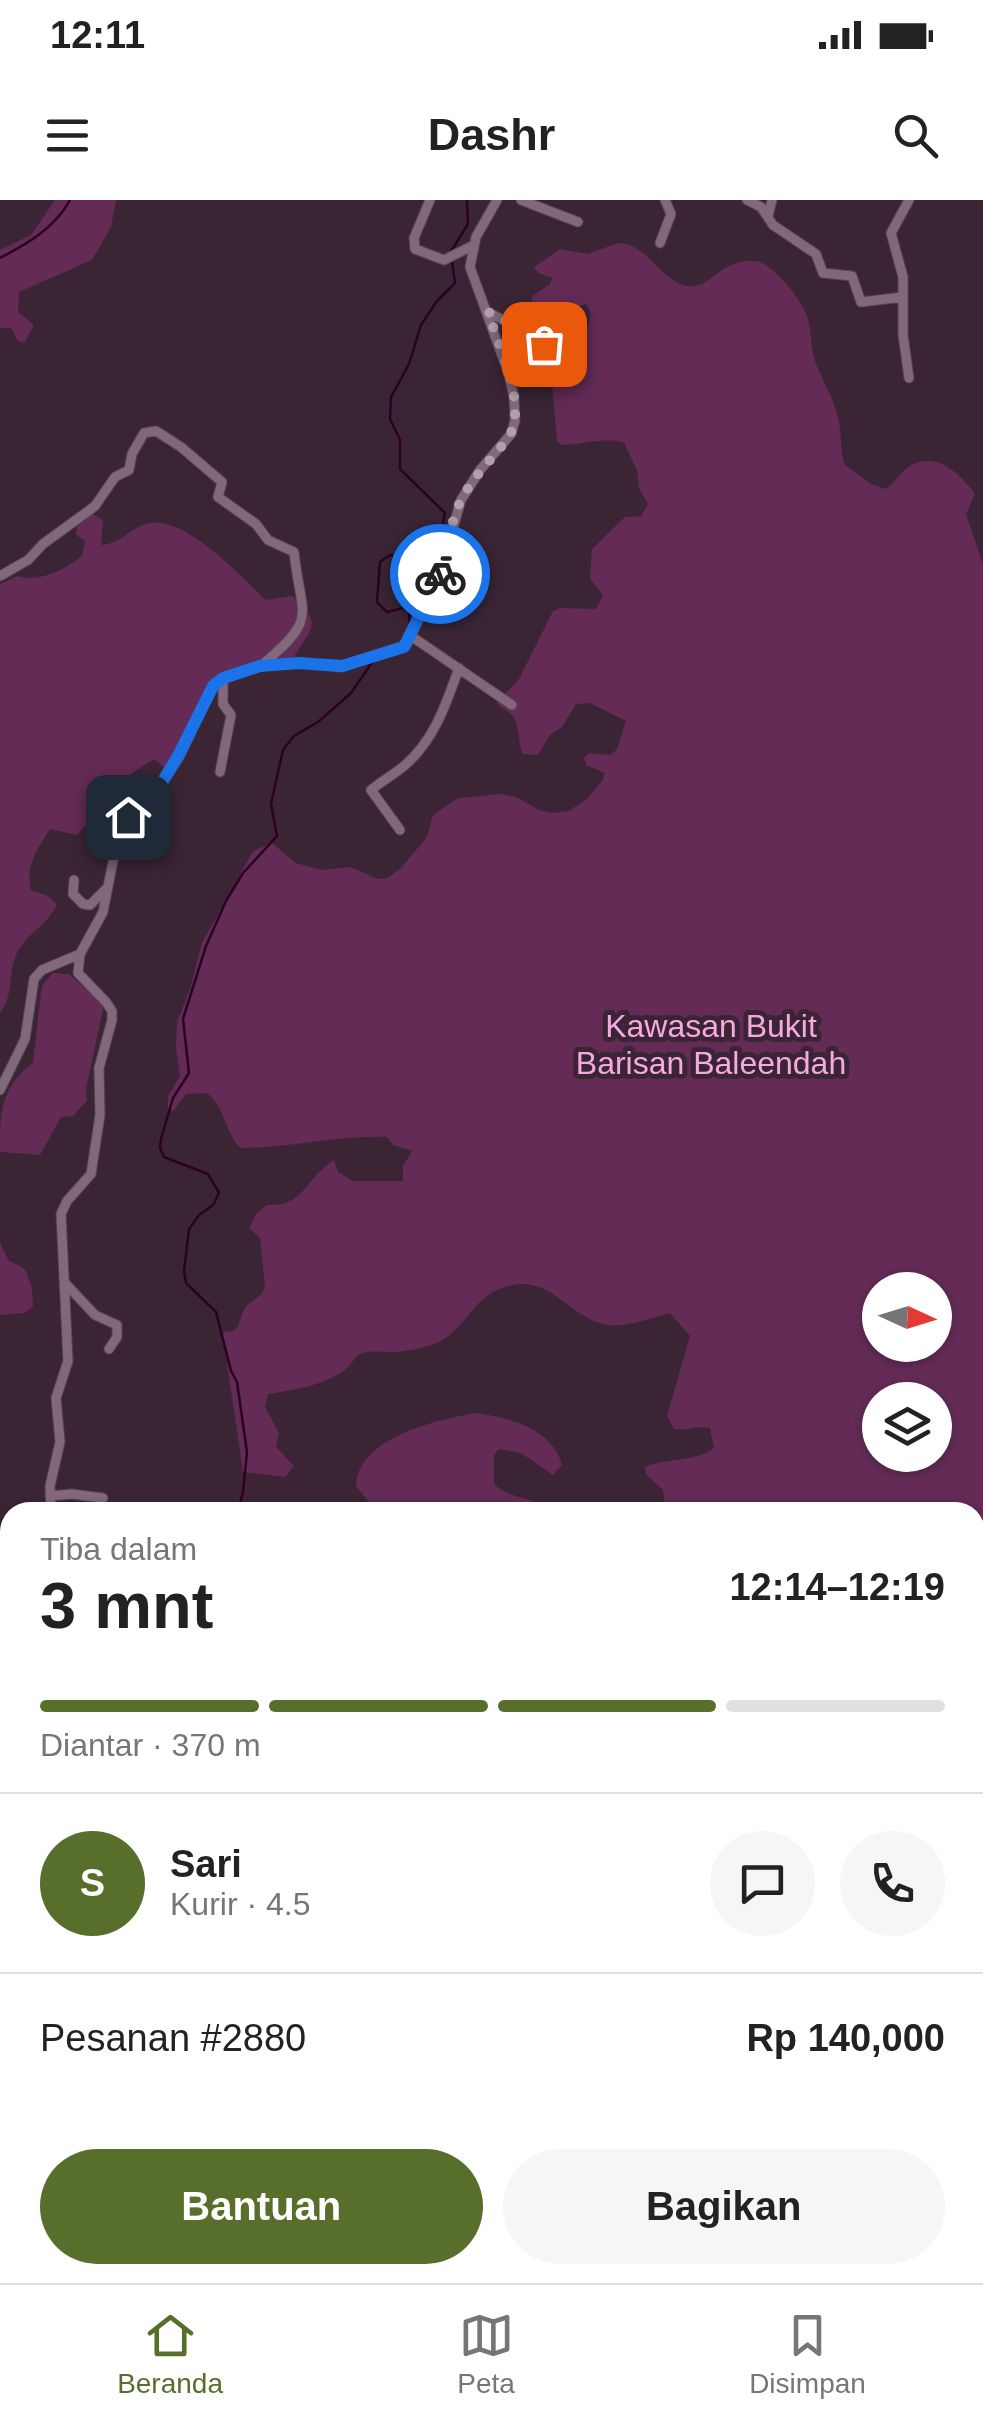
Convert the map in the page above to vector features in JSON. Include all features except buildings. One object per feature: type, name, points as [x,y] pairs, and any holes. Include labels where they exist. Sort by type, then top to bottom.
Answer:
[{"type":"street","points":[[430,200],[414,238],[414,249],[439,260],[474,245]]},
{"type":"street","points":[[50,1502],[60,1442],[56,1398],[68,1361],[61,1214],[91,1174],[100,1115],[98,1068],[112,1020],[106,1002],[78,973],[80,954],[104,912],[117,841],[128,817],[158,789],[206,696],[223,678],[260,666],[342,666],[406,645],[440,574],[461,500],[511,434],[515,421],[514,397],[488,312],[471,275],[474,245],[497,200]]},
{"type":"street","points":[[521,200],[578,222]]},
{"type":"street","points":[[660,243],[670,217],[665,200]]},
{"type":"street","points":[[747,200],[761,206],[773,225],[818,256],[823,274],[852,276],[861,302],[903,297]]},
{"type":"street","points":[[768,216],[772,200]]},
{"type":"street","points":[[908,200],[891,231],[902,272],[903,335],[909,378]]},
{"type":"street","points":[[488,312],[540,340],[551,361]]},
{"type":"street","points":[[0,576],[26,562],[43,544],[95,506],[115,476],[129,470],[132,454],[144,433],[156,431],[222,482],[218,497],[256,524],[268,540],[294,552],[302,623],[284,646],[260,666]]},
{"type":"street","points":[[411,636],[512,706]]},
{"type":"street","points":[[400,830],[371,790],[426,743],[444,712],[459,668]]},
{"type":"street","points":[[220,772],[231,715],[223,704],[223,678]]},
{"type":"street","points":[[74,880],[73,894],[83,904],[90,904],[107,888]]},
{"type":"street","points":[[0,1090],[25,1040],[34,979],[42,970],[80,954]]},
{"type":"street","points":[[65,1283],[95,1315],[118,1325],[118,1337],[109,1349]]},
{"type":"street","points":[[50,1496],[102,1498]]},
{"type":"green space","points":[[55,200],[116,200],[111,227],[92,260],[19,292],[18,312],[34,325],[24,343],[18,341],[11,328],[0,328],[0,250],[31,235]]},
{"type":"green space","name":"Kawasan Bukit Barisan Baleendah","points":[[618,243],[638,250],[670,278],[688,286],[704,283],[734,264],[763,263],[786,284],[807,316],[815,361],[836,411],[844,464],[871,484],[885,489],[908,467],[918,462],[937,462],[954,471],[975,494],[966,514],[983,564],[983,1502],[665,1502],[663,1490],[646,1474],[645,1467],[697,1456],[714,1448],[710,1428],[674,1429],[667,1416],[690,1336],[670,1313],[627,1324],[602,1324],[546,1290],[520,1284],[494,1291],[450,1335],[436,1343],[401,1351],[362,1353],[331,1378],[268,1394],[265,1407],[279,1433],[276,1447],[294,1466],[285,1477],[243,1472],[223,1336],[224,1331],[237,1328],[245,1307],[262,1294],[265,1286],[260,1238],[249,1228],[256,1214],[267,1205],[297,1197],[334,1160],[338,1172],[353,1181],[403,1181],[403,1166],[412,1151],[393,1145],[387,1137],[241,1148],[207,1093],[186,1094],[173,1111],[168,1111],[168,1096],[180,1076],[177,1022],[202,943],[253,851],[272,843],[296,863],[321,870],[350,867],[378,879],[387,878],[400,869],[427,837],[433,815],[458,798],[502,794],[539,810],[569,811],[588,798],[605,773],[586,765],[584,758],[589,753],[611,755],[617,749],[626,721],[590,703],[576,704],[538,755],[523,754],[513,717],[497,703],[519,679],[553,611],[596,609],[603,595],[590,579],[592,549],[625,517],[641,516],[648,504],[624,443],[562,445],[557,441],[551,372],[537,349],[519,332],[520,325],[527,323],[558,342],[585,333],[591,315],[586,304],[561,311],[533,304],[531,297],[550,284],[552,278],[538,273],[534,267],[560,249],[588,254]]},
{"type":"green space","points":[[87,511],[103,520],[101,545],[150,523],[180,529],[212,550],[265,600],[292,596],[308,613],[312,626],[292,660],[233,670],[205,689],[166,769],[154,759],[132,773],[77,835],[50,829],[33,858],[30,881],[31,890],[57,904],[17,953],[8,998],[0,1013],[0,584],[18,576],[35,578],[51,574],[82,556],[85,541],[76,535],[78,516]]},
{"type":"green space","points":[[53,973],[69,974],[104,1005],[86,1088],[87,1101],[73,1116],[61,1117],[40,1155],[0,1152],[4,1102],[14,1082],[33,1063],[41,992]]},
{"type":"green space","points":[[0,1242],[8,1260],[25,1269],[32,1288],[33,1307],[24,1313],[0,1315]]},
{"type":"green space","points":[[475,1413],[515,1422],[549,1442],[562,1465],[553,1475],[521,1453],[499,1449],[494,1455],[494,1484],[536,1502],[369,1502],[356,1486],[360,1469],[370,1455],[402,1434]]},
{"type":"waterway","points":[[0,258],[48,227],[70,200]]},
{"type":"waterway","points":[[450,253],[468,224],[467,200]]},
{"type":"waterway","points":[[410,627],[409,610],[387,612],[377,602],[380,562],[390,555],[417,562],[429,558],[441,536],[445,513],[400,469],[400,440],[390,419],[391,397],[409,364],[421,325],[455,283],[452,261]]},
{"type":"waterway","points":[[240,1502],[247,1452],[237,1382],[216,1312],[186,1283],[184,1271],[189,1229],[213,1205],[219,1193],[208,1174],[164,1157],[161,1139],[173,1098],[189,1073],[183,1019],[206,946],[243,873],[277,836],[271,804],[283,750],[294,736],[318,722],[351,693],[373,661]]},
{"type":"way so far","points":[[440,574],[461,500],[511,434],[515,421],[508,372],[488,312],[544,344]]},
{"type":"route","points":[[128,817],[158,789],[206,696],[223,678],[260,666],[342,666],[404,647],[440,574]]}]
